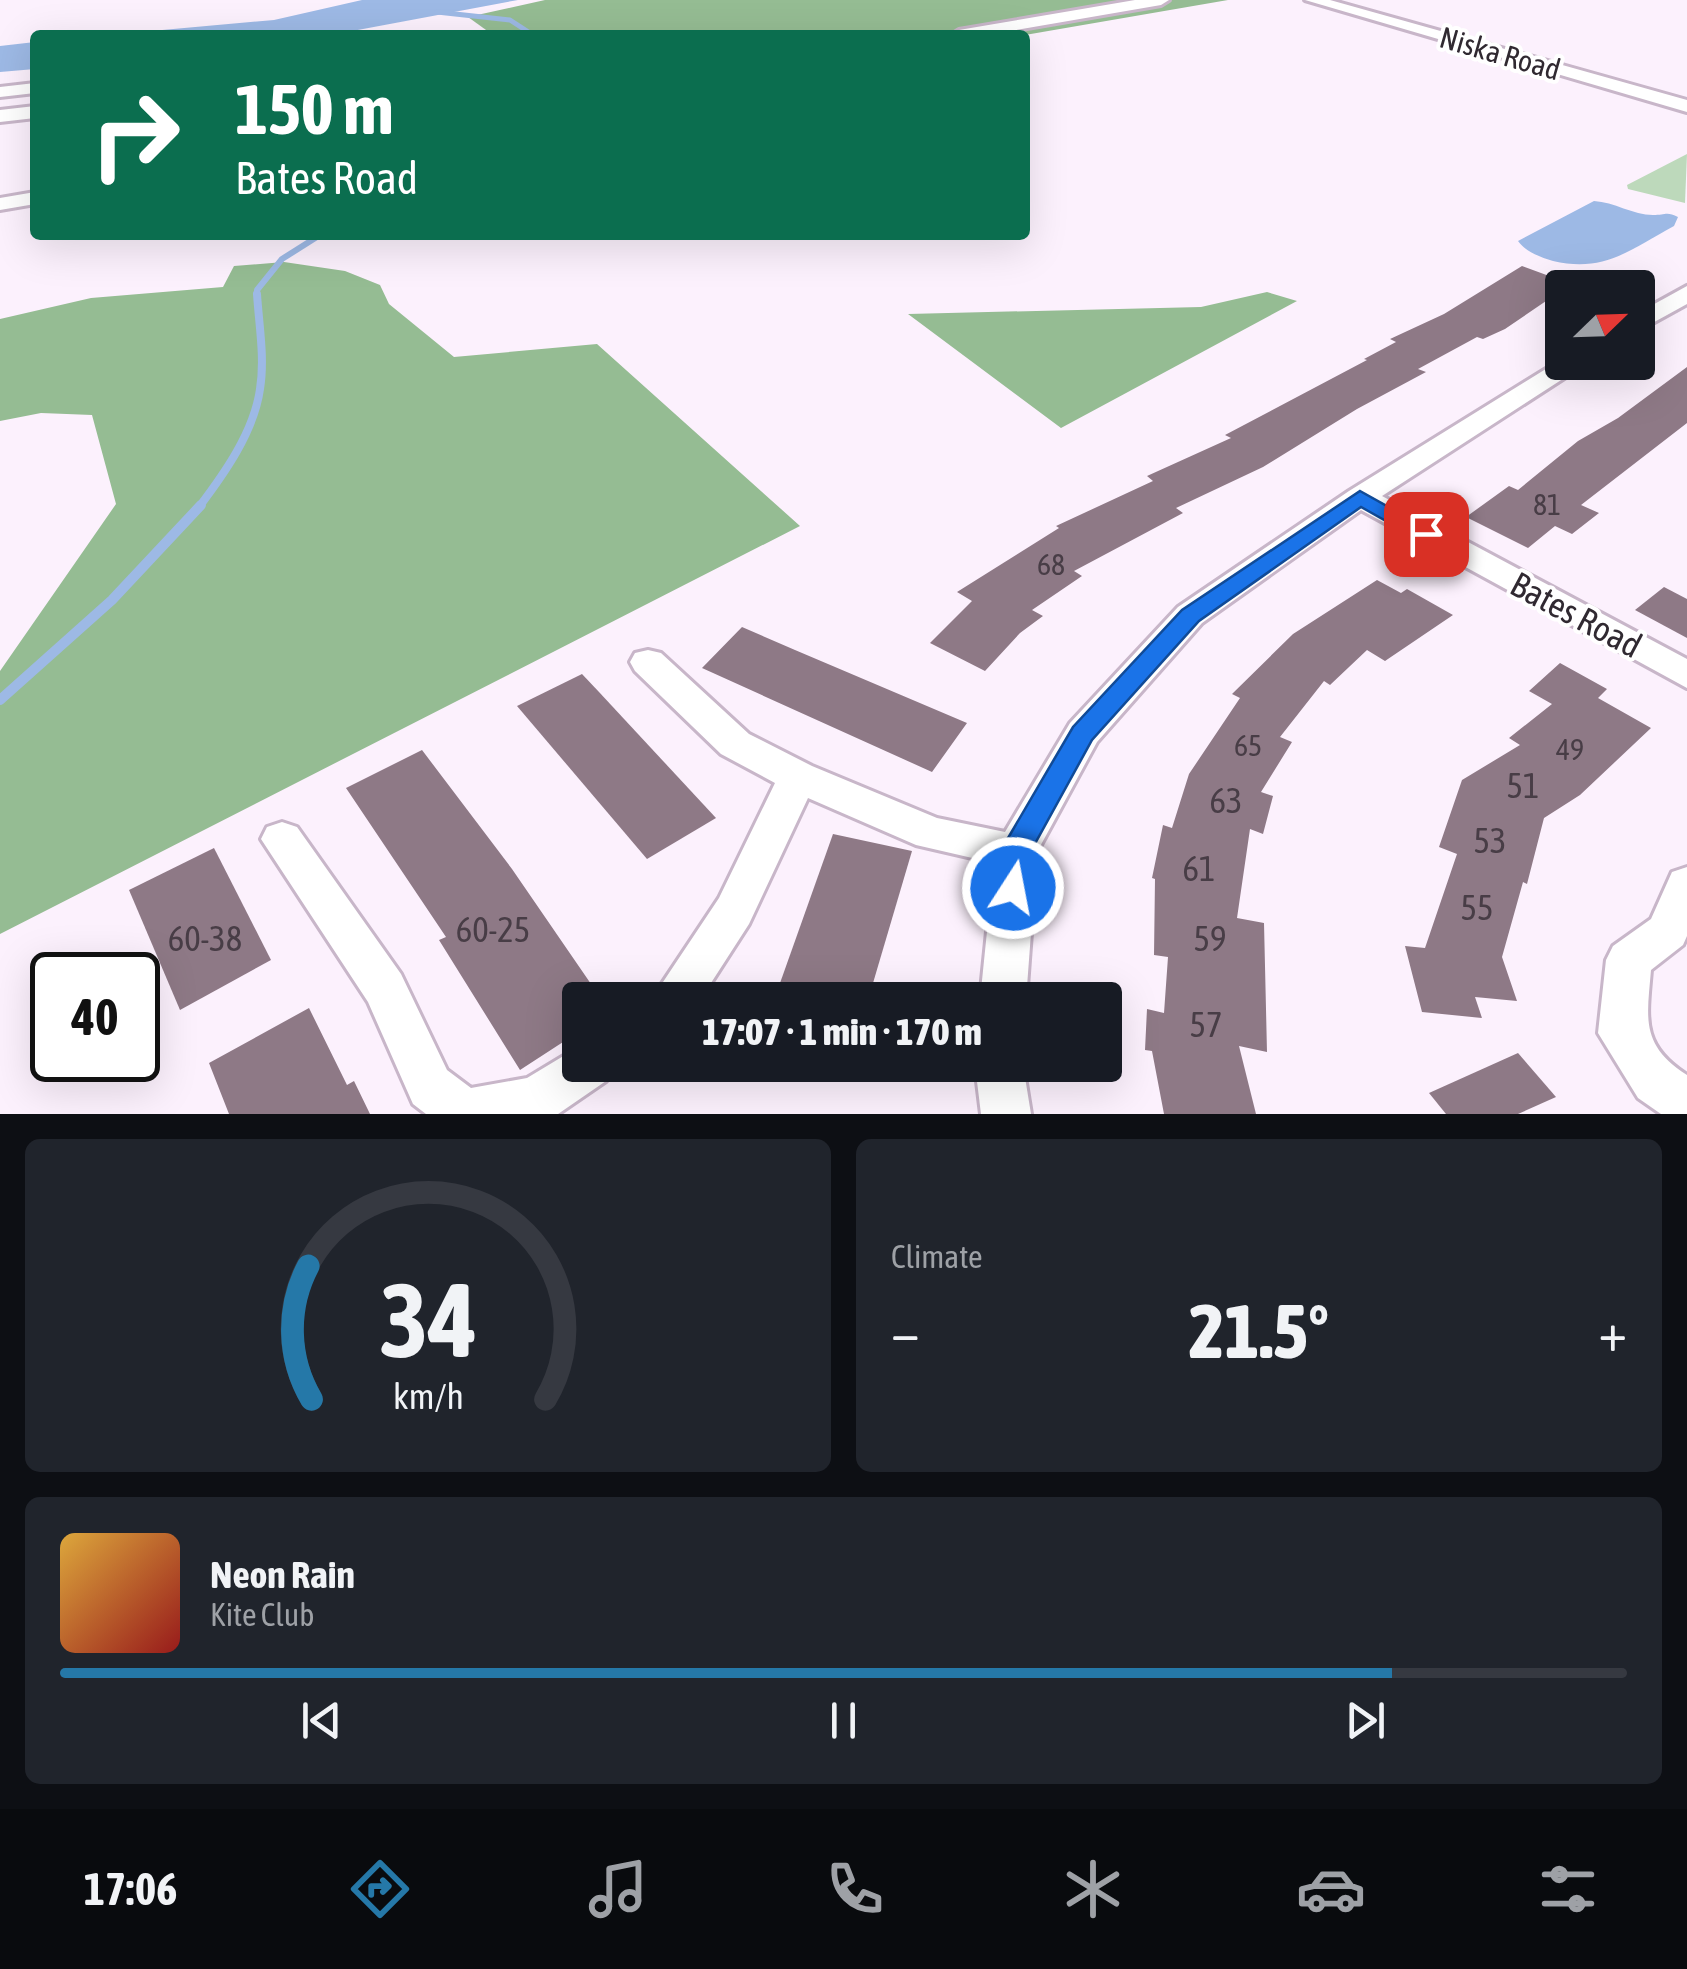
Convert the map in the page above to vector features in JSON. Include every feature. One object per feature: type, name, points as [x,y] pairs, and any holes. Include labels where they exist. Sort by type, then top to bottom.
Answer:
[{"type":"street","points":[[987,30],[1161,0]]},
{"type":"street","name":"Niska Road","points":[[1313,0],[1687,106]]},
{"type":"street","points":[[0,92],[30,89]]},
{"type":"street","points":[[0,116],[30,113]]},
{"type":"street","points":[[0,186],[30,181]]},
{"type":"street","points":[[0,204],[30,199]]},
{"type":"street","points":[[1655,313],[1687,293]]},
{"type":"street","points":[[1005,982],[1016,850],[1082,734],[1190,616],[1360,497],[1547,380]]},
{"type":"street","name":"Bates Road","points":[[1360,497],[1687,675]]},
{"type":"street","points":[[648,662],[735,744],[798,777],[931,833],[1016,850]]},
{"type":"street","points":[[686,982],[734,910],[798,777]]},
{"type":"street","points":[[282,840],[385,989],[430,1087],[464,1113],[536,1100],[563,1082]]},
{"type":"street","points":[[1687,886],[1677,941],[1629,960],[1622,1032],[1656,1082],[1687,1103]]},
{"type":"street","points":[[1001,1082],[1006,1114]]},
{"type":"green space","points":[[545,0],[1228,0],[1030,34],[1030,30],[486,30],[468,17]]},
{"type":"green space","points":[[1687,154],[1685,203],[1628,189],[1627,185]]},
{"type":"green space","points":[[284,262],[345,271],[380,285],[389,304],[454,357],[597,344],[800,526],[0,934],[0,671],[116,504],[92,415],[41,413],[0,421],[0,319],[91,298],[223,287],[234,266]]},
{"type":"green space","points":[[1267,292],[1297,301],[1061,428],[908,314],[1201,307]]},
{"type":"water","points":[[362,0],[518,0],[358,30],[163,30],[274,20]]},
{"type":"water","points":[[30,43],[30,69],[0,72],[0,46]]},
{"type":"water","points":[[1594,201],[1646,214],[1678,217],[1674,226],[1602,262],[1571,264],[1548,259],[1518,241]]},
{"type":"building","points":[[1522,266],[1545,274],[1545,302],[1505,329],[1483,339],[1477,337],[1418,369],[1426,372],[1263,467],[1176,508],[1183,513],[1074,571],[1082,576],[1032,610],[1043,616],[1020,633],[985,671],[930,643],[972,601],[957,592],[1059,528],[1056,526],[1153,481],[1147,476],[1231,438],[1225,435],[1396,342],[1390,339],[1444,314]]},
{"type":"building","points":[[1687,367],[1687,423],[1581,505],[1599,513],[1572,534],[1555,526],[1528,548],[1466,517],[1509,486],[1518,490],[1578,441],[1618,418]]},
{"type":"building","points":[[1377,580],[1401,593],[1407,589],[1453,615],[1385,661],[1367,650],[1330,685],[1324,681],[1280,737],[1292,742],[1261,792],[1273,796],[1263,834],[1250,829],[1237,918],[1264,923],[1267,1052],[1239,1046],[1256,1114],[1164,1114],[1152,1051],[1145,1050],[1147,1009],[1164,1013],[1168,957],[1154,955],[1152,878],[1163,825],[1172,828],[1189,774],[1240,698],[1232,694],[1293,634]]},
{"type":"building","points":[[1664,587],[1687,599],[1687,638],[1635,610]]},
{"type":"building","points":[[742,627],[967,723],[932,772],[702,668]]},
{"type":"building","points":[[1560,663],[1607,689],[1598,698],[1651,728],[1580,795],[1544,818],[1502,957],[1517,1001],[1475,997],[1482,1018],[1422,1012],[1405,946],[1425,948],[1457,854],[1439,847],[1462,780],[1520,745],[1509,738],[1552,704],[1529,691]]},
{"type":"building","points":[[582,674],[716,818],[647,859],[517,706]]},
{"type":"building","points":[[422,750],[512,869],[590,982],[562,982],[562,1043],[520,1070],[439,940],[446,937],[346,788]]},
{"type":"building","points":[[833,834],[912,851],[873,982],[780,982]]},
{"type":"building","points":[[214,848],[271,960],[180,1010],[160,963],[160,952],[155,952],[129,890]]},
{"type":"building","points":[[309,1008],[347,1085],[354,1081],[370,1114],[229,1114],[209,1063]]},
{"type":"building","points":[[1518,1053],[1556,1097],[1518,1114],[1446,1114],[1429,1093]]},
{"type":"waterway","points":[[437,12],[510,20],[525,30]]},
{"type":"waterway","points":[[257,294],[282,259],[312,240]]},
{"type":"waterway","points":[[199,507],[237,452],[257,405],[262,365],[257,294]]},
{"type":"waterway","points":[[0,700],[112,600],[201,505]]},
{"type":"route","points":[[1013,888],[1016,850],[1082,734],[1190,616],[1360,497],[1426,534]]}]
